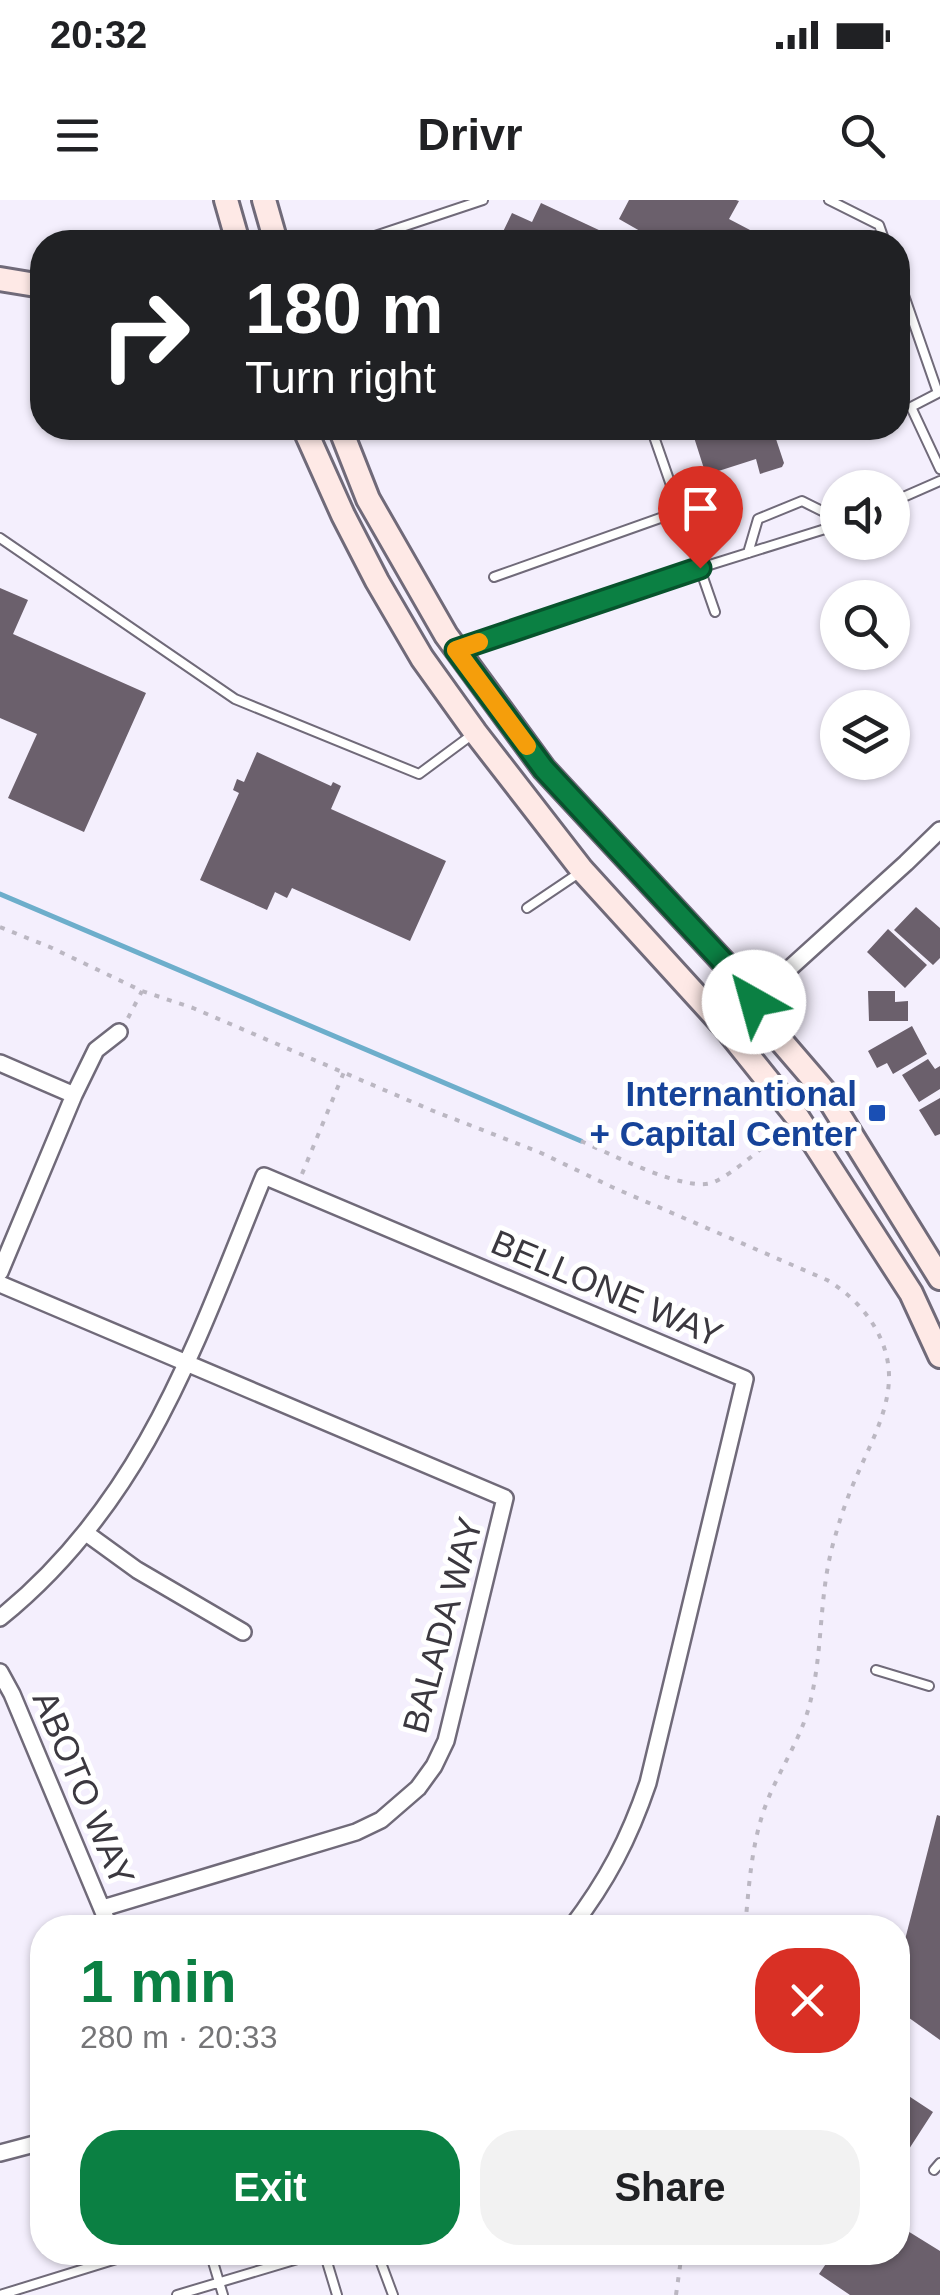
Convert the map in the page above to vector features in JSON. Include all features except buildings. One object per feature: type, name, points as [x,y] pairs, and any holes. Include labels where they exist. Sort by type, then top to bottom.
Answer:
[{"type":"main road","points":[[226,200],[235,230]]},
{"type":"main road","points":[[264,200],[273,230]]},
{"type":"main road","points":[[0,279],[30,284]]},
{"type":"main road","points":[[309,440],[343,515],[422,658],[582,870],[725,1027],[798,1118],[882,1246],[937,1341]]},
{"type":"main road","points":[[345,440],[368,499],[456,650],[544,769],[741,981],[775,1034],[824,1091],[940,1278]]},
{"type":"street","points":[[725,1027],[940,830]]},
{"type":"street","points":[[0,1272],[96,1050],[120,1032]]},
{"type":"street","points":[[0,1063],[74,1095]]},
{"type":"street","name":"BELLONE WAY","points":[[187,1363],[264,1176],[744,1379],[648,1783],[616,1864],[581,1915]]},
{"type":"street","name":"BALADA WAY","points":[[0,1284],[506,1498],[452,1721],[434,1766],[418,1788],[381,1820],[356,1832],[103,1908]]},
{"type":"street","points":[[0,1618],[59,1564],[118,1490],[140,1456],[187,1363]]},
{"type":"street","points":[[86,1533],[137,1570],[244,1632]]},
{"type":"street","name":"ABOTO WAY","points":[[0,1672],[105,1915]]},
{"type":"street","points":[[0,2153],[30,2145]]},
{"type":"lane","points":[[393,230],[484,200]]},
{"type":"lane","points":[[829,200],[879,225],[881,230]]},
{"type":"lane","points":[[910,312],[938,392],[911,407],[940,469]]},
{"type":"lane","points":[[655,440],[715,612]]},
{"type":"lane","points":[[910,494],[940,481]]},
{"type":"lane","points":[[748,552],[758,518],[802,501],[820,512]]},
{"type":"lane","points":[[494,576],[680,512]]},
{"type":"lane","points":[[456,650],[820,528]]},
{"type":"lane","points":[[0,538],[235,699],[419,774],[476,732]]},
{"type":"lane","points":[[527,908],[582,870]]},
{"type":"lane","points":[[876,1670],[928,1686]]},
{"type":"lane","points":[[0,2295],[97,2265]]},
{"type":"lane","points":[[214,2265],[222,2295]]},
{"type":"lane","points":[[177,2295],[277,2265]]},
{"type":"lane","points":[[327,2265],[337,2295]]},
{"type":"lane","points":[[382,2265],[393,2295]]},
{"type":"lane","points":[[41,2282],[46,2295]]},
{"type":"path","points":[[120,1032],[142,992]]},
{"type":"path","points":[[296,1189],[344,1072]]},
{"type":"path","points":[[581,1140],[666,1176],[702,1185],[720,1178],[784,1130]]},
{"type":"path","points":[[676,2295],[680,2265]]},
{"type":"waterway","points":[[0,894],[581,1141]]},
{"type":"slow traffic","points":[[479,642],[456,650],[527,746]]},
{"type":"place","name":"Internantional + Capital Center","points":[[877,1113]]},
{"type":"route","points":[[700,568],[456,650],[544,769],[741,981],[754,1002]]}]
